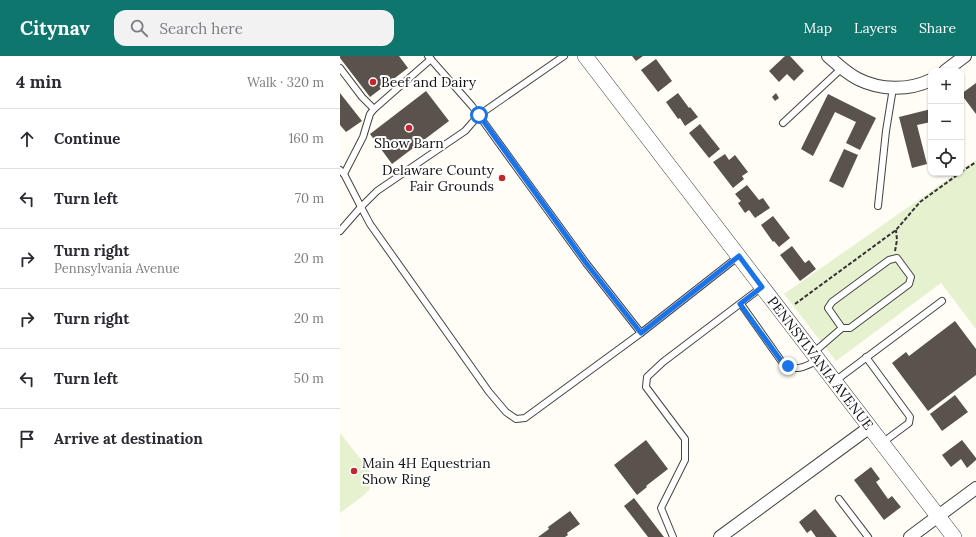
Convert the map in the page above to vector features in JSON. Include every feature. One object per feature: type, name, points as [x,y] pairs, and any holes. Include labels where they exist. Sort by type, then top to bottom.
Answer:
[{"type":"street","name":"PENNSYLVANIA AVENUE","points":[[585,56],[954,537]]},
{"type":"street","points":[[828,56],[858,79],[878,86],[893,88],[916,85],[928,81]]},
{"type":"street","points":[[949,68],[965,56]]},
{"type":"street","points":[[720,537],[870,427]]},
{"type":"street","points":[[910,537],[976,488]]},
{"type":"lane","points":[[340,231],[377,191],[465,131],[479,115],[564,56]]},
{"type":"lane","points":[[641,333],[586,263],[479,115],[429,58],[374,109],[370,114],[363,137],[342,172],[370,224],[489,392],[506,412],[516,419],[526,418],[641,333],[739,256]]},
{"type":"lane","points":[[340,68],[362,98],[374,109]]},
{"type":"lane","points":[[783,123],[842,68]]},
{"type":"lane","points":[[878,206],[886,131],[893,88]]},
{"type":"lane","points":[[740,304],[782,362],[788,366],[803,368],[816,357],[842,328],[850,328],[909,284],[910,277],[897,258],[889,260],[832,302],[828,308],[842,328]]},
{"type":"lane","points":[[673,537],[661,508],[686,460],[685,440],[646,387],[647,377],[663,362],[762,287]]},
{"type":"lane","points":[[834,382],[942,301]]},
{"type":"lane","points":[[866,357],[910,416],[909,423],[882,443]]},
{"type":"lane","points":[[839,499],[868,537]]},
{"type":"path","points":[[964,171],[976,162]]},
{"type":"path","points":[[795,304],[896,230],[920,202],[957,176]]},
{"type":"path","points":[[894,258],[897,240],[896,230]]},
{"type":"green space","points":[[976,160],[976,329],[941,283],[836,361],[784,294],[953,176],[964,176],[964,168]]},
{"type":"green space","name":"Main 4H Equestrian Show Ring","points":[[340,433],[367,467],[371,474],[371,482],[369,490],[364,495],[340,513]]},
{"type":"building","name":"Beef and Dairy","points":[[340,56],[399,56],[408,68],[370,97]]},
{"type":"building","points":[[632,56],[643,56],[636,61]]},
{"type":"building","points":[[785,56],[790,56],[804,71],[794,81],[787,74],[779,82],[769,71]]},
{"type":"building","points":[[656,59],[672,81],[658,92],[641,70]]},
{"type":"building","points":[[976,83],[976,114],[964,98],[964,92]]},
{"type":"building","name":"Show Barn","points":[[426,91],[449,121],[392,164],[370,134]]},
{"type":"building","points":[[340,93],[362,121],[346,132],[340,125]]},
{"type":"building","points":[[678,93],[698,117],[685,126],[666,102]]},
{"type":"building","points":[[776,93],[779,98],[775,101],[772,97]]},
{"type":"building","points":[[828,94],[876,118],[860,150],[846,143],[856,122],[835,112],[813,156],[801,149]]},
{"type":"building","points":[[928,110],[928,123],[917,125],[927,164],[912,168],[899,117]]},
{"type":"building","points":[[700,124],[720,149],[709,158],[689,133]]},
{"type":"building","points":[[844,149],[858,155],[843,188],[829,181]]},
{"type":"building","points":[[725,154],[729,160],[735,155],[748,172],[742,176],[744,179],[733,188],[713,162]]},
{"type":"building","points":[[747,185],[759,200],[763,198],[770,208],[755,218],[749,210],[745,213],[738,203],[741,201],[735,194]]},
{"type":"building","points":[[773,216],[790,238],[779,247],[774,241],[773,242],[761,225]]},
{"type":"building","points":[[792,246],[805,263],[809,260],[816,269],[800,281],[780,255]]},
{"type":"building","points":[[955,321],[976,349],[976,375],[928,411],[892,363],[906,352],[909,356]]},
{"type":"building","points":[[955,395],[968,412],[942,431],[930,414]]},
{"type":"building","points":[[646,440],[668,469],[637,495],[614,465]]},
{"type":"building","points":[[962,440],[976,460],[967,468],[961,459],[951,467],[942,455]]},
{"type":"building","points":[[871,467],[880,479],[876,482],[888,499],[892,496],[901,507],[884,520],[854,480]]},
{"type":"building","points":[[634,498],[664,537],[648,537],[624,506]]},
{"type":"building","points":[[815,509],[837,537],[816,537],[811,530],[807,533],[799,522]]},
{"type":"building","points":[[570,511],[580,524],[567,533],[568,535],[565,537],[538,537],[549,529],[548,527]]},
{"type":"place","name":"Beef and Dairy","points":[[373,82]]},
{"type":"place","name":"Show Barn","points":[[409,128]]},
{"type":"place","name":"Delaware County Fair Grounds","points":[[502,178]]},
{"type":"place","name":"Main 4H Equestrian Show Ring","points":[[354,471]]},
{"type":"route","points":[[479,115],[586,263],[641,333],[739,256],[762,287],[740,304],[782,362],[788,366]]}]
